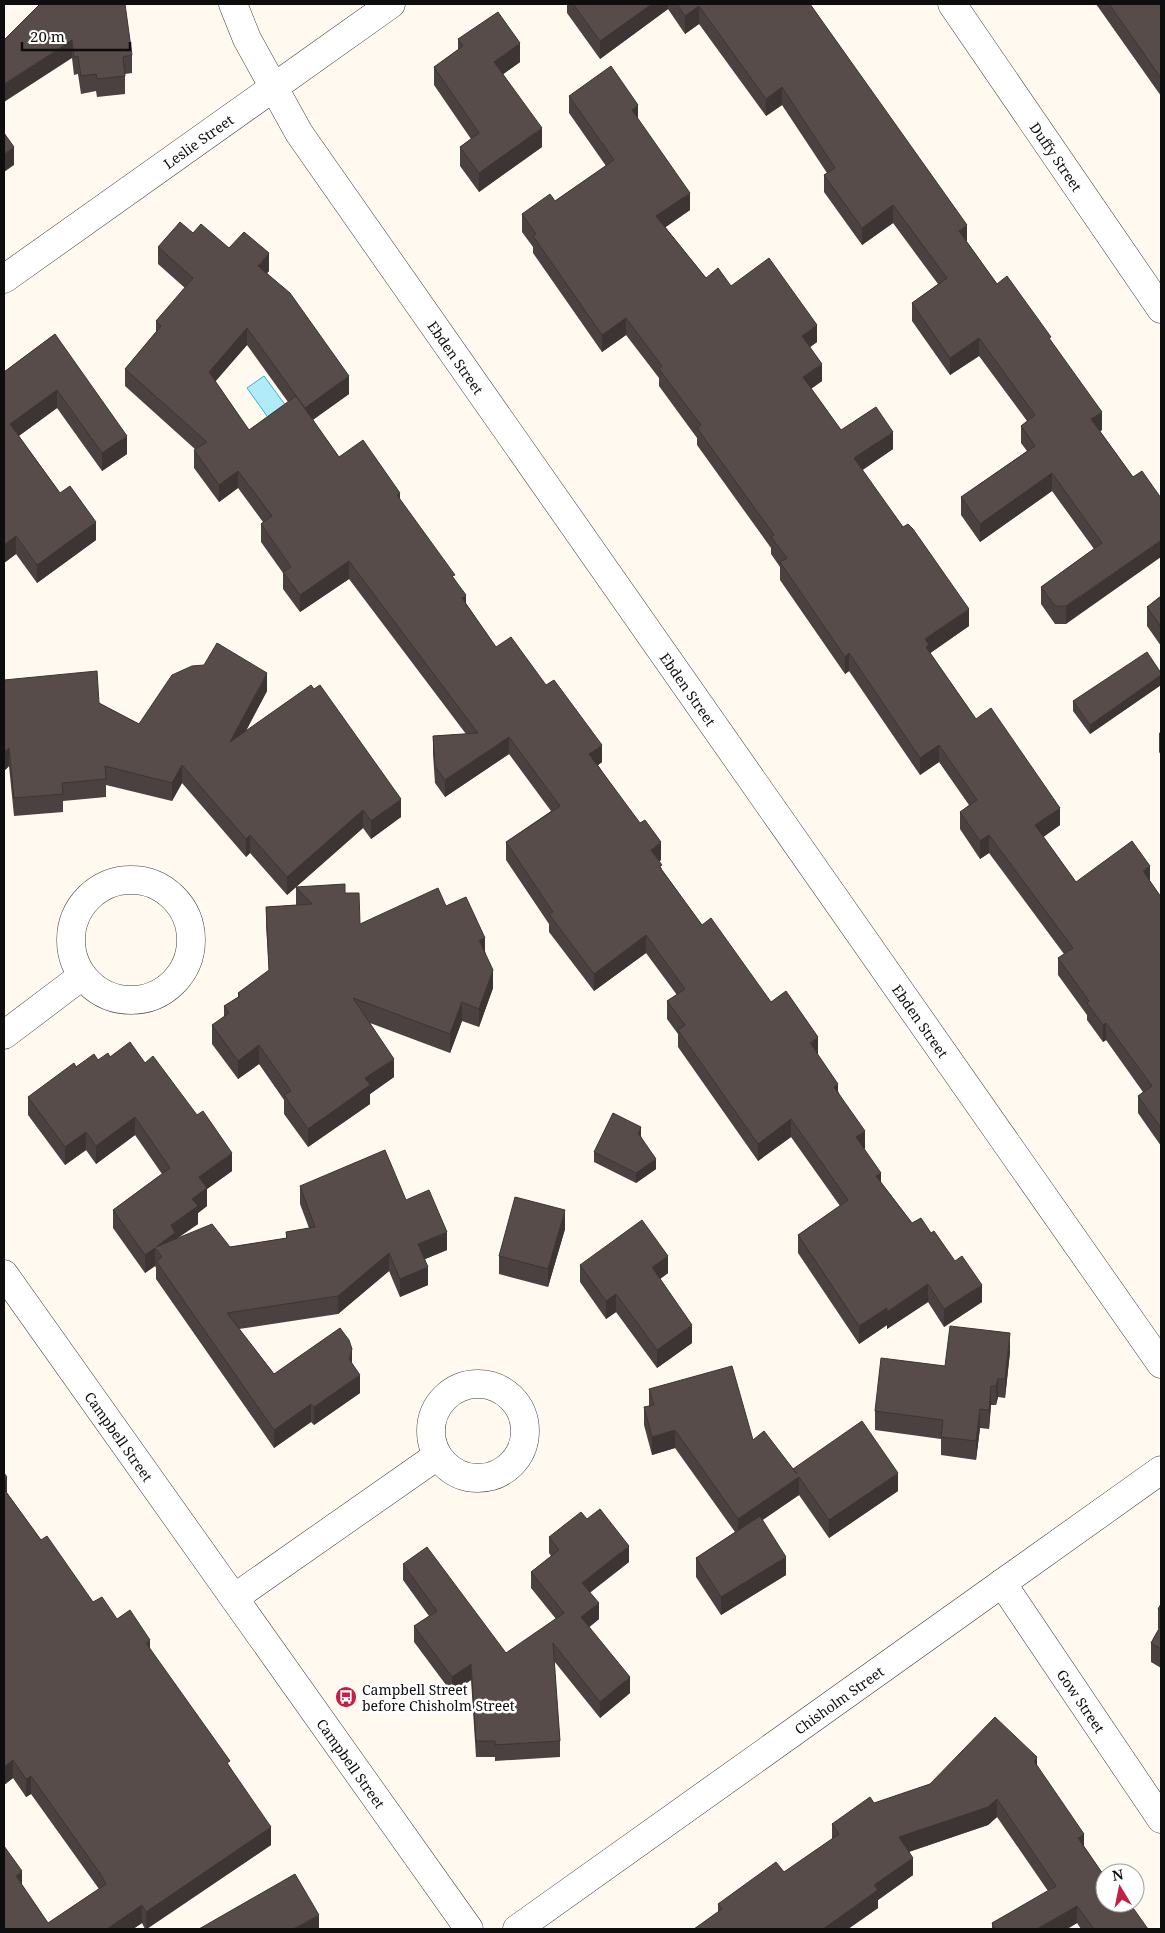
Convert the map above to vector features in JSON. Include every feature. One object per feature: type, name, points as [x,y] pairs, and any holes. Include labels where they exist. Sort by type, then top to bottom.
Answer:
[{"type":"street","name":"Ebden Street","points":[[233,4],[247,39],[300,133],[1161,1364]]},
{"type":"street","name":"Leslie Street","points":[[4,279],[391,4]]},
{"type":"street","name":"Duffy Street","points":[[952,4],[1161,308]]},
{"type":"street","points":[[138,880],[158,887],[174,898],[185,914],[191,933],[190,953],[183,971],[170,986],[153,996],[134,1001],[114,999],[96,990],[82,976],[73,959],[70,938],[74,919],[84,902],[100,888],[119,882],[138,880]]},
{"type":"street","points":[[4,1035],[82,976]]},
{"type":"street","name":"Campbell Street","points":[[4,1274],[469,1929]]},
{"type":"street","points":[[234,1598],[437,1456]]},
{"type":"street","name":"Chisholm Street","points":[[517,1929],[1161,1470]]},
{"type":"street","name":"Gow Street","points":[[1002,1583],[1161,1819]]},
{"type":"water","points":[[264,376],[289,410],[272,423],[247,388]]},
{"type":"building","points":[[40,4],[125,4],[132,55],[123,57],[125,76],[97,79],[96,74],[81,76],[78,56],[74,57],[72,40],[4,84],[4,40]]},
{"type":"building","points":[[573,4],[652,4],[600,41]]},
{"type":"building","points":[[677,4],[810,4],[967,225],[959,231],[997,284],[1007,276],[1102,412],[1091,419],[1133,477],[1142,471],[1161,498],[1161,540],[1066,606],[1055,606],[1041,587],[1102,543],[1052,473],[980,524],[961,497],[1035,446],[1021,426],[1035,415],[979,338],[950,358],[912,303],[947,278],[893,205],[862,228],[824,175],[835,168],[782,87],[766,99],[699,6],[685,16]]},
{"type":"building","points":[[1109,4],[1160,4],[1161,78]]},
{"type":"building","points":[[498,12],[520,43],[494,62],[542,128],[479,173],[460,147],[479,133],[434,67],[463,46],[458,39]]},
{"type":"building","points":[[611,66],[638,105],[632,110],[690,193],[656,216],[706,278],[718,268],[731,286],[769,258],[817,325],[802,336],[822,364],[803,377],[841,430],[876,407],[893,432],[854,458],[903,527],[908,524],[913,529],[969,609],[925,639],[929,645],[926,647],[976,719],[991,708],[1060,808],[1035,825],[1076,882],[1132,841],[1150,866],[1143,871],[1161,897],[1161,1128],[1138,1096],[1152,1086],[1106,1023],[1103,1025],[1087,1003],[1089,1001],[1058,958],[1073,948],[989,835],[980,841],[960,812],[977,800],[939,745],[920,758],[849,653],[845,657],[780,562],[787,558],[771,537],[774,535],[697,428],[701,425],[659,369],[662,366],[626,318],[602,335],[533,236],[536,234],[522,214],[550,194],[555,201],[614,160],[569,96]]},
{"type":"building","points":[[4,133],[14,147],[4,154]]},
{"type":"building","points":[[180,222],[193,233],[201,224],[229,248],[244,232],[269,253],[258,266],[290,293],[349,376],[305,408],[247,328],[209,372],[249,430],[296,396],[339,457],[363,440],[400,493],[397,495],[455,575],[452,576],[466,595],[462,598],[496,647],[511,637],[546,685],[554,680],[602,745],[589,754],[640,823],[645,820],[661,842],[651,850],[662,865],[659,866],[702,925],[711,918],[771,1002],[786,991],[818,1037],[810,1043],[838,1084],[834,1087],[865,1131],[856,1137],[881,1173],[876,1176],[912,1223],[921,1218],[931,1233],[934,1231],[955,1261],[962,1256],[982,1285],[944,1309],[928,1284],[887,1312],[887,1308],[859,1326],[798,1235],[848,1200],[791,1119],[758,1144],[678,1030],[685,1025],[667,1001],[685,989],[646,935],[594,974],[549,914],[553,912],[506,842],[560,806],[509,737],[445,780],[435,766],[433,736],[478,733],[349,561],[300,595],[283,572],[291,567],[261,524],[272,516],[238,471],[219,485],[194,450],[207,442],[125,369],[161,326],[156,321],[193,278],[158,247]]},
{"type":"building","points":[[55,334],[127,436],[102,453],[57,390],[10,424],[60,493],[70,486],[96,522],[37,565],[16,536],[4,545],[4,372]]},
{"type":"building","points":[[1161,596],[1161,627],[1147,607]]},
{"type":"building","points":[[217,643],[267,673],[230,742],[311,685],[314,689],[320,685],[401,799],[371,821],[363,810],[287,877],[250,835],[246,839],[182,765],[172,783],[105,766],[106,779],[62,783],[63,794],[14,798],[9,748],[4,752],[4,680],[97,671],[99,703],[139,724],[172,675],[192,666],[204,665]]},
{"type":"building","points":[[1147,652],[1161,675],[1090,725],[1073,701]]},
{"type":"building","points":[[345,884],[345,893],[359,893],[360,924],[438,888],[446,906],[466,897],[485,938],[479,940],[493,970],[479,1009],[462,1002],[450,1034],[353,998],[394,1059],[365,1078],[370,1085],[308,1129],[284,1095],[291,1091],[259,1045],[238,1061],[212,1025],[229,1013],[224,1006],[240,996],[238,993],[269,970],[266,907],[312,904],[296,887]]},
{"type":"building","points":[[130,1042],[145,1063],[153,1056],[197,1115],[203,1111],[232,1153],[199,1177],[207,1188],[192,1199],[198,1206],[171,1225],[175,1233],[156,1247],[212,1224],[230,1247],[287,1238],[286,1232],[315,1227],[300,1186],[385,1150],[406,1200],[429,1190],[447,1232],[418,1244],[428,1267],[400,1279],[389,1253],[338,1296],[227,1313],[274,1374],[340,1328],[349,1340],[352,1349],[349,1359],[360,1375],[314,1407],[311,1404],[274,1430],[156,1261],[162,1257],[155,1248],[145,1255],[113,1210],[170,1168],[135,1117],[96,1146],[86,1132],[65,1147],[28,1097],[74,1063],[76,1067],[94,1054],[98,1060],[108,1053],[110,1057]]},
{"type":"building","points":[[613,1113],[641,1127],[638,1133],[656,1159],[636,1173],[594,1152]]},
{"type":"building","points":[[515,1197],[565,1210],[548,1269],[499,1256]]},
{"type":"building","points":[[642,1220],[668,1256],[652,1267],[692,1325],[657,1350],[616,1294],[606,1301],[580,1265]]},
{"type":"building","points":[[950,1326],[1010,1333],[1005,1379],[998,1379],[996,1386],[991,1386],[989,1410],[980,1409],[976,1441],[941,1437],[943,1420],[875,1411],[881,1358],[945,1366]]},
{"type":"building","points":[[732,1366],[753,1440],[764,1431],[793,1469],[862,1421],[898,1473],[829,1520],[799,1477],[738,1519],[675,1430],[652,1437],[644,1407],[654,1405],[649,1389]]},
{"type":"building","points":[[4,1489],[41,1540],[47,1536],[93,1602],[102,1597],[117,1619],[130,1610],[150,1640],[146,1643],[230,1761],[227,1763],[271,1827],[146,1912],[142,1905],[107,1929],[4,1929],[4,1846],[22,1871],[16,1876],[48,1923],[106,1884],[31,1776],[26,1779],[13,1760],[4,1767]]},
{"type":"building","points":[[600,1509],[629,1546],[582,1583],[599,1603],[581,1617],[630,1677],[600,1702],[553,1643],[560,1741],[495,1745],[495,1741],[476,1741],[471,1664],[452,1677],[414,1626],[437,1611],[403,1564],[427,1547],[506,1653],[564,1613],[531,1572],[559,1550],[549,1537],[581,1512],[587,1519]]},
{"type":"building","points":[[760,1516],[786,1557],[721,1597],[696,1558]]},
{"type":"building","points":[[1161,1625],[1161,1649],[1151,1643]]},
{"type":"building","points":[[995,1717],[1037,1757],[1034,1761],[1084,1834],[1078,1838],[1095,1863],[1095,1913],[1137,1913],[1148,1929],[1094,1929],[1077,1906],[1037,1929],[995,1929],[992,1923],[1056,1886],[997,1799],[988,1807],[899,1837],[913,1858],[874,1885],[878,1890],[823,1929],[694,1929],[722,1909],[718,1904],[776,1862],[784,1872],[839,1834],[832,1824],[870,1797],[874,1803],[930,1784]]},
{"type":"building","points":[[295,1874],[319,1915],[293,1929],[199,1929]]},
{"type":"place","name":"Campbell Street before Chisholm Street","points":[[346,1697]]}]
